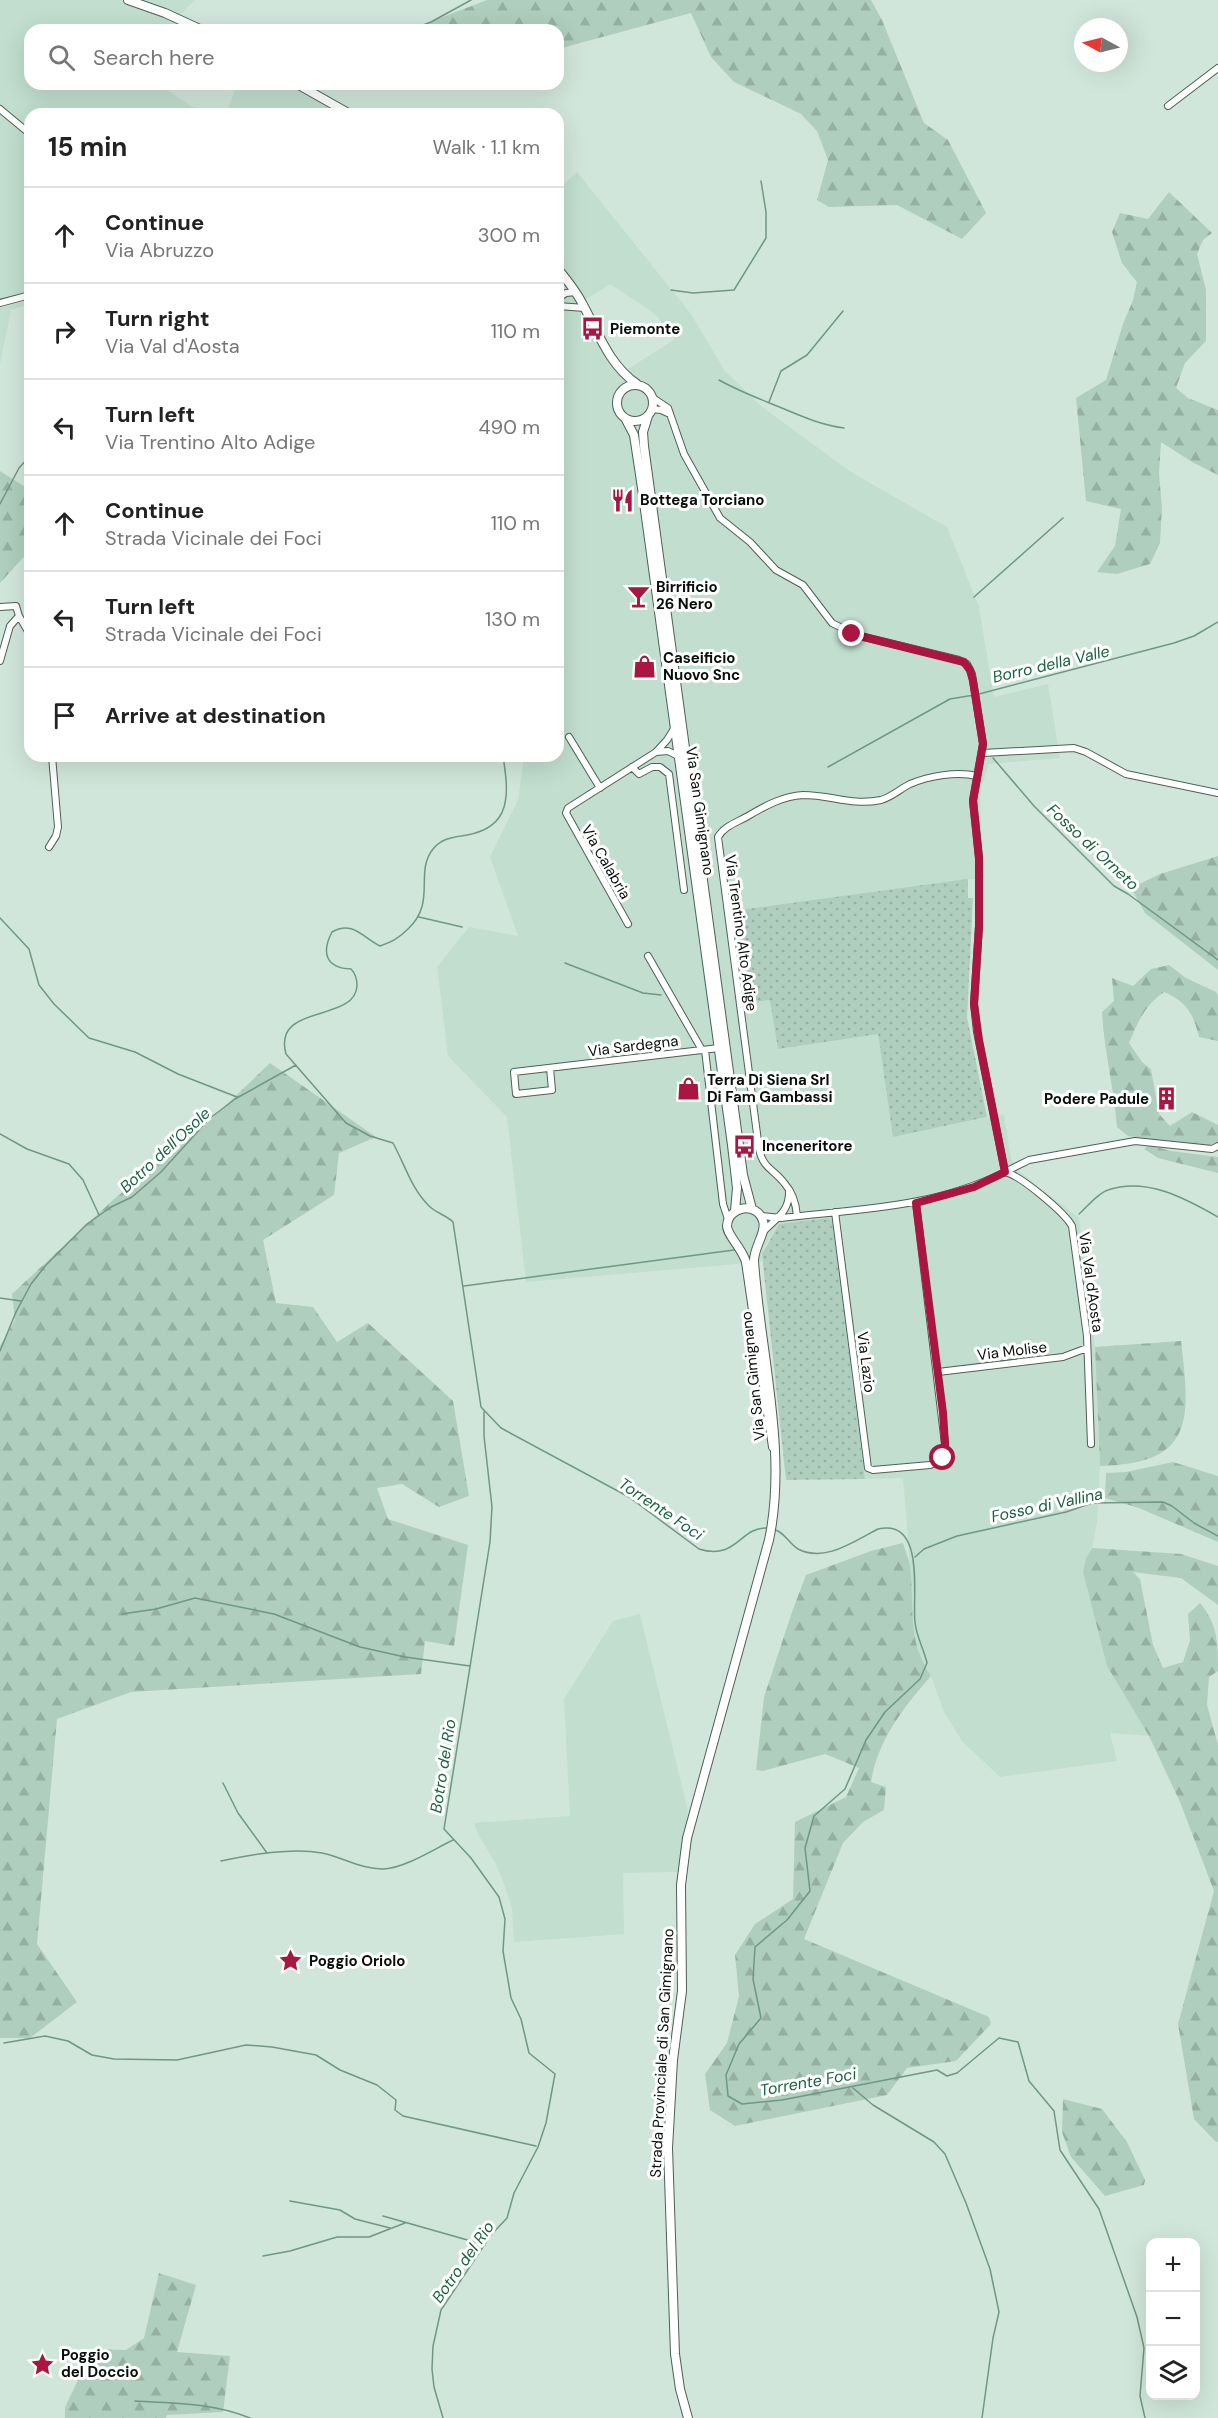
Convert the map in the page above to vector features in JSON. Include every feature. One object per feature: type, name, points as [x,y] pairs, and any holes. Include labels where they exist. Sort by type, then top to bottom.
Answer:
[{"type":"main road","points":[[128,0],[165,12],[190,24]]},
{"type":"main road","points":[[308,90],[339,108]]},
{"type":"main road","points":[[564,276],[576,292],[614,362],[624,375],[646,388],[653,398],[650,412],[637,421],[625,418],[616,405],[619,393],[614,362]]},
{"type":"main road","points":[[619,393],[627,386],[637,384]]},
{"type":"main road","name":"Via San Gimignano","points":[[650,412],[644,429],[644,446],[744,1181],[752,1209]]},
{"type":"main road","name":"Via San Gimignano","points":[[625,418],[632,429],[636,445],[680,758],[736,1183],[735,1211]]},
{"type":"main road","points":[[728,1219],[735,1211],[746,1208],[752,1209],[761,1216]]},
{"type":"main road","name":"Via San Gimignano","points":[[761,1216],[764,1224],[754,1265],[773,1447]]},
{"type":"main road","name":"Via San Gimignano","points":[[728,1219],[728,1232],[737,1242],[746,1262],[773,1447]]},
{"type":"main road","points":[[737,1242],[750,1244],[760,1236]]},
{"type":"main road","name":"Strada Provinciale di San Gimignano","points":[[688,2418],[680,2389],[675,2354],[668,2148],[673,2060],[682,1991],[682,1870],[687,1838],[769,1540],[776,1480],[773,1447]]},
{"type":"street","points":[[1168,106],[1218,68]]},
{"type":"street","points":[[0,109],[24,129]]},
{"type":"street","points":[[564,294],[576,292]]},
{"type":"street","points":[[0,303],[24,297]]},
{"type":"street","points":[[564,306],[585,308]]},
{"type":"street","points":[[653,398],[665,404],[684,454],[718,516],[750,542],[776,570],[805,587],[834,624],[859,636],[963,661],[970,670],[977,701],[983,753],[973,801],[979,858],[979,926],[974,1004],[1005,1172]]},
{"type":"street","points":[[650,412],[661,410],[670,414]]},
{"type":"street","points":[[0,607],[16,606],[24,625]]},
{"type":"street","points":[[0,661],[10,626],[19,616]]},
{"type":"street","name":"Via Calabria","points":[[628,924],[566,816],[568,808],[656,752],[675,727]]},
{"type":"street","points":[[569,737],[600,788]]},
{"type":"street","points":[[983,753],[1074,748],[1126,774],[1218,793]]},
{"type":"street","points":[[656,752],[668,751],[680,758]]},
{"type":"street","points":[[49,847],[56,836],[58,827],[53,762]]},
{"type":"street","points":[[632,767],[638,774],[657,766],[664,768],[669,774],[684,890]]},
{"type":"street","name":"Via Trentino Alto Adige","points":[[795,1216],[789,1190],[785,1183],[766,1167],[759,1149],[718,836],[727,828],[769,804],[784,799],[805,795],[843,802],[869,802],[887,798],[917,782],[958,773],[977,776]]},
{"type":"street","points":[[648,957],[703,1050],[723,1203],[728,1219]]},
{"type":"street","name":"Via Sardegna","points":[[550,1068],[552,1090],[516,1094],[514,1072],[719,1047]]},
{"type":"street","points":[[761,1216],[781,1218],[916,1203],[974,1187],[1029,1160],[1135,1141],[1212,1149],[1218,1146]]},
{"type":"street","name":"Via Val d'Aosta","points":[[1005,1172],[1017,1177],[1071,1224],[1088,1348],[1091,1444]]},
{"type":"street","points":[[792,1203],[811,1214]]},
{"type":"street","name":"Via Trentino Alto Adige","points":[[781,1218],[792,1203]]},
{"type":"street","points":[[916,1203],[938,1372]]},
{"type":"street","name":"Via Lazio","points":[[835,1212],[868,1468],[873,1470],[915,1466],[939,1462],[943,1457],[945,1444],[938,1372]]},
{"type":"street","points":[[760,1236],[781,1218]]},
{"type":"street","name":"Via Molise","points":[[938,1372],[1063,1357],[1088,1348]]},
{"type":"shaded area","points":[[0,0],[195,0],[180,15],[190,21],[187,24],[24,24],[24,90],[167,90],[196,108],[24,108],[24,306],[11,310],[0,364]]},
{"type":"shaded area","points":[[235,90],[318,90],[350,108],[228,108]]},
{"type":"shaded area","points":[[577,172],[691,314],[725,371],[762,407],[851,472],[947,527],[979,607],[994,697],[1048,684],[1060,758],[989,764],[981,788],[980,800],[984,879],[968,879],[746,1003],[770,1000],[878,1034],[893,1137],[1004,1114],[1011,1159],[1020,1172],[1079,1218],[1095,1347],[1100,1466],[1097,1522],[1092,1548],[1086,1558],[1083,1572],[1107,1666],[1149,1736],[1110,1733],[1117,1761],[1000,1777],[962,1741],[944,1712],[931,1676],[921,1662],[911,1618],[910,1564],[903,1478],[865,1479],[832,1220],[829,1218],[779,1224],[764,1248],[761,1262],[526,1282],[507,1117],[448,1056],[437,967],[469,927],[518,936],[490,857],[518,800],[523,762],[564,762],[564,184]],"holes":[[[610,284],[654,313],[675,339],[628,369],[619,363],[585,300]]]},
{"type":"shaded area","points":[[640,1614],[688,1811],[678,1872],[623,1873],[624,1934],[514,1942],[512,1908],[503,1881],[474,1823],[570,1816],[564,1699],[613,1621]]},
{"type":"green space","points":[[487,0],[871,0],[882,20],[924,123],[948,140],[986,213],[962,239],[897,205],[829,207],[817,200],[828,160],[817,131],[801,114],[734,82],[711,57],[691,13],[564,47],[564,24],[425,24]]},
{"type":"green space","points":[[1169,192],[1212,233],[1203,240],[1197,254],[1206,290],[1206,341],[1185,363],[1176,388],[1188,398],[1218,410],[1218,475],[1161,442],[1160,543],[1150,564],[1117,574],[1097,572],[1115,546],[1121,509],[1086,501],[1076,398],[1106,380],[1123,324],[1133,300],[1137,282],[1122,263],[1112,232],[1120,213],[1148,219]]},
{"type":"green space","points":[[0,471],[24,486],[24,557],[0,583]]},
{"type":"green space","points":[[1218,856],[1218,970],[1145,913],[1131,888],[1160,874]]},
{"type":"green space","points":[[968,879],[968,898],[973,898],[967,1017],[987,1117],[893,1137],[878,1034],[778,1049],[770,1000],[746,1003],[733,911]]},
{"type":"green space","points":[[1169,965],[1186,978],[1216,992],[1218,996],[1218,1041],[1199,1037],[1188,1009],[1164,992],[1147,1008],[1129,1043],[1142,1062],[1151,1069],[1159,1114],[1170,1126],[1192,1112],[1218,1125],[1218,1142],[1207,1146],[1128,1136],[1117,1127],[1102,1012],[1114,1001],[1112,978],[1133,986],[1151,969]]},
{"type":"green space","points":[[270,1063],[376,1137],[339,1153],[334,1195],[263,1240],[276,1303],[313,1307],[337,1342],[368,1323],[453,1401],[469,1496],[439,1507],[402,1484],[377,1488],[388,1519],[468,1545],[454,1646],[425,1641],[421,1674],[131,1692],[57,1719],[37,1944],[77,2002],[30,2038],[0,2038],[0,1346],[15,1320],[12,1294],[114,1199],[200,1130]]},
{"type":"green space","points":[[1149,1145],[1171,1151],[1218,1157],[1218,1173],[1158,1158],[1144,1149]]},
{"type":"green space","points":[[829,1218],[832,1220],[865,1479],[786,1480],[762,1254],[779,1224]]},
{"type":"green space","points":[[1181,1341],[1186,1393],[1185,1414],[1180,1432],[1170,1446],[1154,1456],[1131,1463],[1100,1466],[1095,1347]]},
{"type":"green space","points":[[1173,1462],[1218,1476],[1218,1542],[1139,1508],[1105,1498],[1106,1473],[1126,1472]]},
{"type":"green space","points":[[903,1543],[910,1566],[915,1635],[923,1662],[931,1676],[893,1725],[879,1752],[871,1782],[886,1787],[884,1810],[863,1822],[843,1843],[804,1939],[989,2017],[991,2024],[956,2061],[907,2068],[887,2095],[735,2126],[710,2110],[705,2074],[727,2043],[739,1996],[735,1955],[755,1924],[793,1899],[795,1822],[846,1797],[859,1768],[825,1754],[763,1771],[756,1770],[764,1697],[806,1575],[871,1551]]},
{"type":"green space","points":[[1092,1548],[1181,1554],[1218,1566],[1218,1605],[1181,1578],[1133,1572],[1140,1579],[1153,1645],[1163,1668],[1183,1662],[1190,1640],[1188,1614],[1200,1603],[1214,1627],[1217,1643],[1218,1671],[1209,1677],[1207,1705],[1218,1745],[1218,2142],[1194,2119],[1178,2024],[1214,1891],[1180,1802],[1149,1736],[1107,1666],[1083,1572],[1086,1558]]},
{"type":"green space","points":[[1063,2099],[1102,2109],[1127,2142],[1145,2180],[1144,2185],[1105,2196],[1071,2157],[1062,2132]]},
{"type":"green space","points":[[159,2273],[196,2285],[177,2352],[230,2356],[223,2412],[167,2415],[166,2418],[65,2418],[65,2407],[93,2349],[126,2350],[144,2338]]},
{"type":"waterway","points":[[426,24],[471,0]]},
{"type":"waterway","points":[[671,290],[693,293],[734,290],[766,238],[766,212],[761,181]]},
{"type":"waterway","points":[[769,402],[781,371],[807,355],[843,311]]},
{"type":"waterway","points":[[719,380],[804,417],[844,428]]},
{"type":"waterway","name":"Torrente Foci","points":[[0,504],[24,463]]},
{"type":"waterway","points":[[974,597],[1063,518]]},
{"type":"waterway","name":"Borro della Valle","points":[[979,694],[1174,643],[1194,636],[1218,622]]},
{"type":"waterway","name":"Borro della Valle","points":[[828,767],[950,699],[974,695]]},
{"type":"waterway","name":"Fosso di Orneto","points":[[993,758],[1034,806],[1114,886],[1218,960]]},
{"type":"waterway","name":"Torrente Foci","points":[[504,762],[506,796],[500,817],[482,831],[448,839],[440,842],[433,849],[425,868],[424,898],[421,908],[417,919],[402,935],[380,946],[352,929],[339,929],[332,932],[327,946],[328,958],[336,966],[351,969],[354,973],[357,986],[353,997],[343,1005],[302,1020],[291,1027],[285,1038],[286,1054],[346,1123],[370,1136],[393,1143],[423,1199],[453,1222],[481,1407],[501,1428],[629,1497],[699,1549],[722,1550],[751,1532],[768,1528]]},
{"type":"waterway","name":"Borro della Valle","points":[[419,917],[462,927]]},
{"type":"waterway","points":[[0,918],[29,949],[39,985],[54,1004],[89,1038],[135,1052],[178,1074],[237,1097]]},
{"type":"waterway","points":[[565,963],[643,993],[661,995]]},
{"type":"waterway","name":"Botro dell'Osole","points":[[0,1351],[16,1312],[31,1284],[46,1265],[87,1224],[111,1207],[132,1197],[161,1172],[209,1119],[235,1099],[296,1065]]},
{"type":"waterway","points":[[0,1134],[27,1149],[69,1164],[83,1180],[99,1215]]},
{"type":"waterway","points":[[1079,1214],[1108,1190],[1137,1186],[1179,1197],[1218,1217]]},
{"type":"waterway","points":[[464,1286],[734,1250]]},
{"type":"waterway","points":[[0,1298],[21,1301]]},
{"type":"waterway","name":"Botro del Rio","points":[[443,2418],[434,2387],[432,2369],[433,2346],[441,2310],[491,2235],[507,2218],[514,2193],[538,2147],[546,2123],[555,2074],[529,2053],[521,2019],[511,1998],[503,1951],[505,1919],[499,1897],[471,1858],[444,1829],[490,1542],[492,1507],[484,1436],[484,1412]]},
{"type":"waterway","name":"Fosso di Vallina","points":[[915,1557],[924,1549],[957,1536],[1066,1512],[1092,1503],[1163,1502],[1218,1536]]},
{"type":"waterway","name":"Torrente Foci","points":[[773,1529],[781,1533],[798,1549],[808,1553],[839,1549],[878,1529],[893,1529],[904,1535],[910,1547],[913,1562],[916,1627],[927,1663],[920,1679],[885,1712],[866,1740],[845,1789],[814,1816],[805,1848],[810,1891],[787,1920],[755,1947],[753,1979],[761,2018],[739,2044],[726,2075],[728,2096],[742,2104],[782,2100],[937,2070],[947,2076],[957,2073],[999,2038],[1018,2042],[1029,2081],[1054,2111],[1060,2150],[1099,2209],[1137,2317],[1144,2348],[1140,2396],[1145,2418]]},
{"type":"waterway","points":[[122,1614],[156,1609],[195,1598],[274,1614],[360,1647],[405,1657],[470,1666]]},
{"type":"waterway","points":[[223,1783],[238,1813],[267,1853]]},
{"type":"waterway","points":[[221,1861],[271,1853],[310,1851],[376,1869],[384,1869],[410,1862],[453,1840]]},
{"type":"waterway","points":[[4,2043],[45,2036],[68,2041],[92,2055],[114,2059],[177,2060],[246,2045],[316,2055],[340,2070],[377,2085],[396,2100],[395,2110],[403,2116],[536,2146]]},
{"type":"waterway","points":[[853,2088],[873,2105],[934,2142],[945,2154],[966,2203],[990,2269],[999,2312],[993,2338],[982,2418]]},
{"type":"waterway","points":[[290,2201],[340,2210],[355,2219],[390,2228]]},
{"type":"waterway","points":[[383,2216],[485,2245]]},
{"type":"waterway","points":[[263,2256],[290,2251],[337,2237],[369,2237],[405,2223]]},
{"type":"waterway","points":[[135,2401],[179,2403],[222,2409],[250,2418]]},
{"type":"place","name":"Piemonte","points":[[592,329]]},
{"type":"place","name":"Bottega Torciano","points":[[622,500]]},
{"type":"place","name":"Birrificio 26 Nero","points":[[638,596]]},
{"type":"place","name":"Caseificio Nuovo Snc","points":[[645,667]]},
{"type":"place","name":"Terra Di Siena Srl Di Fam Gambassi","points":[[689,1089]]},
{"type":"place","name":"Podere Padule","points":[[1167,1099]]},
{"type":"place","name":"Inceneritore","points":[[744,1146]]},
{"type":"place","name":"Poggio Oriolo","points":[[291,1961]]},
{"type":"place","name":"Poggio del Doccio","points":[[43,2364]]},
{"type":"route","points":[[852,634],[957,659],[968,665],[977,701],[983,744],[973,801],[979,858],[979,926],[974,1004],[1005,1172],[974,1187],[916,1203],[943,1413],[945,1450],[943,1458]]}]
